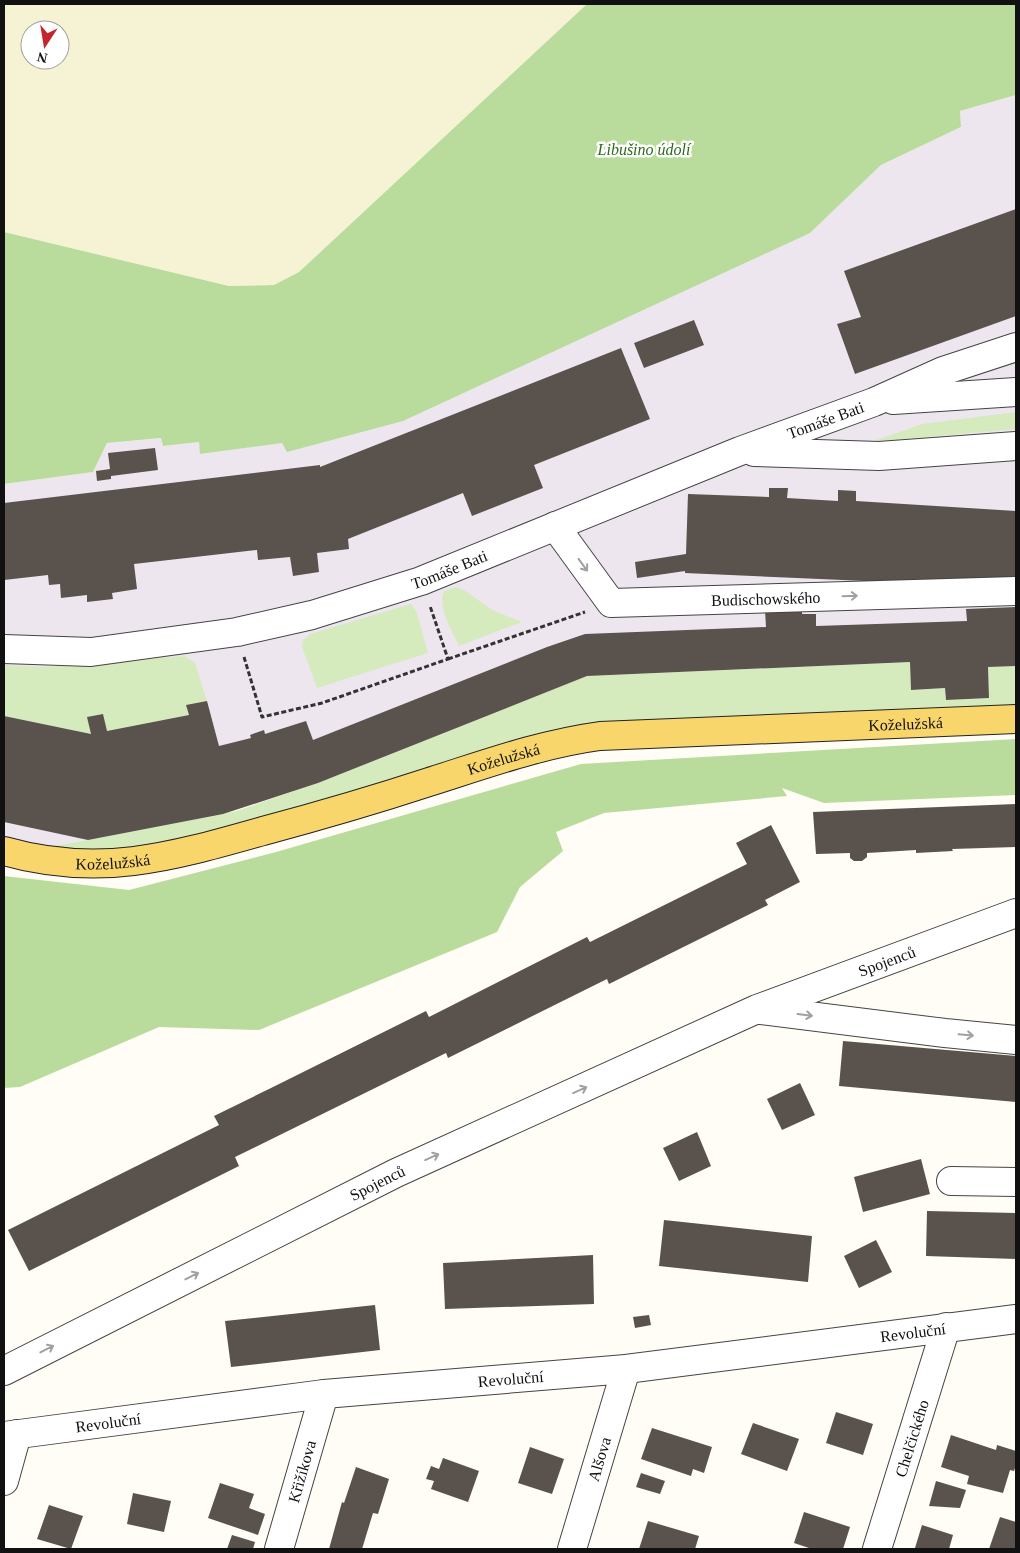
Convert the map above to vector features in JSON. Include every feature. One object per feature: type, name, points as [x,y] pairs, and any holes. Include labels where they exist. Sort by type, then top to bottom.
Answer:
[{"type":"main road","name":"Koželužská","points":[[4,851],[25,857],[76,865],[111,865],[144,860],[210,846],[377,799],[551,744],[600,736],[1016,719]]},
{"type":"street","name":"Tomáše Bati","points":[[4,649],[91,652],[237,632],[312,615],[421,581],[740,451],[874,402],[943,371],[1016,347]]},
{"type":"street","name":"Tomáše Bati","points":[[874,402],[1016,392]]},
{"type":"street","points":[[740,451],[879,456],[1016,446]]},
{"type":"street","points":[[554,526],[611,603]]},
{"type":"street","name":"Budischowského","points":[[611,603],[1016,591]]},
{"type":"street","name":"Spojenců","points":[[4,1371],[396,1173],[756,1009],[1016,913]]},
{"type":"street","points":[[756,1009],[1016,1040]]},
{"type":"street","points":[[951,1181],[1016,1182]]},
{"type":"street","name":"Revoluční","points":[[10,1435],[324,1394],[626,1370],[1016,1319]]},
{"type":"street","name":"Chelčického","points":[[877,1549],[946,1328]]},
{"type":"street","name":"Alšova","points":[[572,1549],[626,1370]]},
{"type":"street","name":"Křižíkova","points":[[279,1549],[324,1394]]},
{"type":"street","points":[[4,1481],[10,1435]]},
{"type":"path","points":[[421,581],[448,659]]},
{"type":"path","points":[[237,632],[262,717],[322,703],[611,603]]},
{"type":"shaded area","points":[[4,4],[587,4],[299,272],[274,285],[229,286],[4,232]]},
{"type":"shaded area","points":[[1016,95],[1016,666],[989,667],[989,698],[946,700],[945,688],[911,690],[910,662],[587,676],[318,783],[223,814],[4,854],[4,484],[93,472],[107,443],[162,438],[163,446],[199,442],[201,454],[283,442],[810,233],[881,165],[961,127],[960,111]]},
{"type":"green space","name":"Libušino údolí","points":[[587,4],[1016,4],[1016,95],[960,111],[961,127],[881,165],[810,233],[403,421],[287,452],[282,443],[200,454],[199,442],[163,446],[161,438],[107,443],[93,472],[4,484],[4,232],[229,286],[274,285],[299,272]]},
{"type":"green space","points":[[1016,412],[1016,429],[871,442],[922,424]]},
{"type":"green space","points":[[455,587],[464,590],[492,610],[522,622],[459,646],[446,619],[442,605],[444,591]]},
{"type":"green space","points":[[411,604],[417,613],[428,653],[317,688],[302,647],[303,640],[310,634]]},
{"type":"green space","points":[[185,656],[195,663],[207,701],[186,705],[189,715],[107,731],[103,714],[88,717],[91,734],[4,716],[4,665],[45,667]]},
{"type":"green space","points":[[910,662],[911,690],[945,688],[946,700],[989,698],[988,667],[1016,666],[1016,719],[577,744],[128,870],[4,854],[88,840],[236,811],[318,783],[587,676]]},
{"type":"green space","points":[[1016,739],[1016,795],[824,803],[782,788],[787,796],[604,813],[556,832],[563,851],[520,887],[497,932],[259,1030],[159,1027],[20,1087],[4,1088],[4,876],[129,890],[276,852],[581,764]]},
{"type":"building","points":[[1016,209],[1016,316],[855,374],[837,324],[861,317],[844,271]]},
{"type":"building","points":[[694,320],[704,345],[644,368],[634,343]]},
{"type":"building","points":[[621,348],[650,419],[534,465],[543,488],[472,516],[463,493],[348,539],[349,549],[317,553],[319,572],[293,576],[290,557],[258,560],[257,550],[134,564],[137,589],[112,593],[113,599],[87,602],[87,595],[61,598],[60,584],[49,585],[48,575],[4,580],[4,503],[320,465],[320,467]]},
{"type":"building","points":[[155,448],[158,470],[111,476],[111,479],[97,481],[96,471],[110,469],[108,453]]},
{"type":"building","points":[[769,488],[788,488],[787,498],[838,501],[838,490],[856,491],[856,501],[1016,511],[1016,583],[912,583],[685,573],[685,571],[637,578],[635,562],[686,554],[688,494],[769,497]]},
{"type":"building","points":[[1016,607],[1016,666],[988,667],[989,698],[946,700],[945,688],[911,690],[910,662],[587,676],[318,783],[223,814],[88,840],[4,822],[4,716],[91,734],[87,717],[103,714],[107,731],[189,715],[186,705],[207,701],[219,746],[251,738],[250,735],[264,730],[265,734],[306,721],[313,740],[547,647],[585,634],[766,627],[765,610],[802,609],[802,614],[816,614],[816,626],[967,621],[966,609]]},
{"type":"building","points":[[1016,804],[1016,847],[952,849],[953,851],[916,853],[916,850],[867,853],[867,857],[862,861],[854,861],[850,858],[850,853],[816,854],[813,812]]},
{"type":"building","points":[[771,825],[800,882],[765,900],[768,905],[609,984],[607,979],[448,1058],[446,1053],[235,1157],[239,1166],[29,1271],[8,1230],[219,1125],[214,1116],[426,1011],[429,1017],[587,937],[590,942],[747,864],[736,843]]},
{"type":"building","points":[[843,1041],[1016,1056],[1016,1102],[839,1086]]},
{"type":"building","points":[[800,1083],[815,1115],[782,1130],[767,1099]]},
{"type":"building","points":[[697,1132],[711,1166],[679,1181],[663,1148]]},
{"type":"building","points":[[921,1159],[930,1194],[863,1212],[854,1177]]},
{"type":"building","points":[[927,1211],[1016,1213],[1016,1259],[926,1256]]},
{"type":"building","points":[[664,1220],[812,1236],[808,1282],[659,1266]]},
{"type":"building","points":[[876,1240],[892,1272],[859,1288],[844,1256]]},
{"type":"building","points":[[593,1255],[594,1304],[445,1309],[443,1263]]},
{"type":"building","points":[[375,1305],[380,1350],[231,1367],[225,1321]]},
{"type":"building","points":[[649,1315],[651,1325],[635,1328],[633,1317]]},
{"type":"building","points":[[836,1412],[873,1424],[863,1455],[826,1443]]},
{"type":"building","points":[[753,1423],[799,1439],[787,1471],[741,1454]]},
{"type":"building","points":[[652,1428],[712,1447],[704,1473],[693,1469],[691,1476],[641,1459]]},
{"type":"building","points":[[951,1435],[996,1450],[997,1445],[1016,1451],[1016,1465],[1014,1471],[1010,1470],[1003,1493],[967,1484],[969,1476],[941,1467]]},
{"type":"building","points":[[530,1447],[564,1459],[552,1494],[518,1483]]},
{"type":"building","points":[[443,1458],[479,1471],[468,1502],[431,1489],[434,1481],[426,1479],[431,1466],[439,1469]]},
{"type":"building","points":[[356,1467],[389,1479],[378,1514],[373,1513],[362,1549],[329,1549],[342,1502],[344,1503]]},
{"type":"building","points":[[641,1473],[665,1481],[660,1494],[636,1487]]},
{"type":"building","points":[[936,1481],[966,1490],[960,1508],[929,1506]]},
{"type":"building","points":[[220,1483],[254,1494],[249,1508],[265,1514],[258,1535],[208,1518]]},
{"type":"building","points":[[133,1493],[171,1501],[164,1532],[127,1524]]},
{"type":"building","points":[[49,1505],[83,1516],[71,1549],[37,1539]]},
{"type":"building","points":[[804,1512],[850,1527],[843,1549],[812,1549],[794,1543]]},
{"type":"building","points":[[1000,1517],[1016,1522],[1016,1549],[989,1549]]},
{"type":"building","points":[[648,1521],[699,1536],[695,1549],[639,1549]]},
{"type":"building","points":[[922,1525],[953,1535],[949,1549],[915,1548]]},
{"type":"building","points":[[232,1535],[255,1542],[253,1549],[227,1549]]}]
